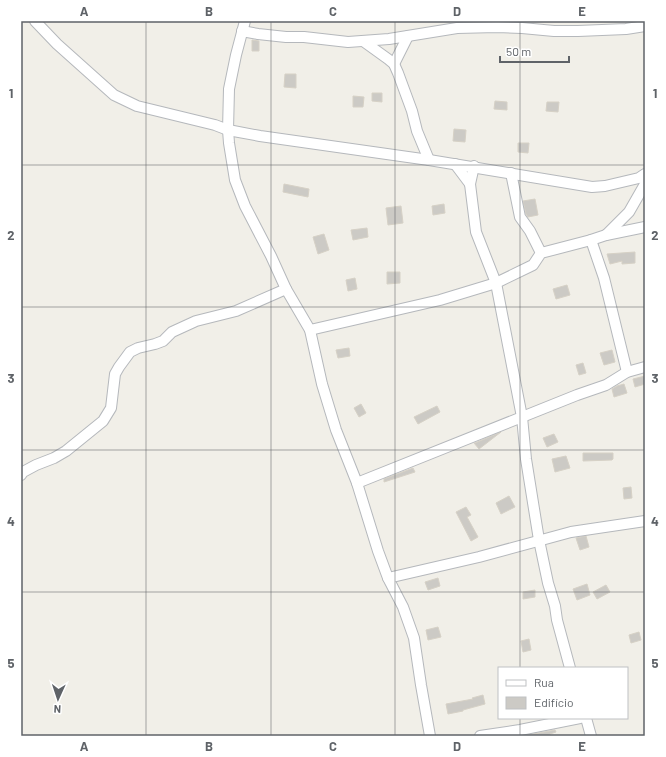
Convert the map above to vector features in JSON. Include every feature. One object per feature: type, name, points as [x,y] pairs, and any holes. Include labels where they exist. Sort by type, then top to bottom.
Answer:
[{"type":"street","points":[[35,21],[57,44],[114,95],[137,106],[208,123],[228,130],[260,136],[474,166],[533,178],[592,187],[605,186],[639,178],[645,174]]},
{"type":"street","points":[[245,21],[229,89],[228,130],[233,169],[245,206],[286,289],[310,330],[322,384],[336,430],[357,483],[388,578],[402,607],[414,638],[430,736]]},
{"type":"street","points":[[242,31],[286,37],[304,37],[348,42],[389,39],[457,28],[522,28],[554,31],[578,26],[626,29],[645,26]]},
{"type":"street","points":[[394,64],[408,36]]},
{"type":"street","points":[[363,41],[394,64],[412,111],[417,131],[430,160]]},
{"type":"street","points":[[455,164],[470,184]]},
{"type":"street","points":[[474,166],[470,184],[476,232],[496,283],[522,417],[527,466],[539,540],[557,620],[570,667]]},
{"type":"street","points":[[511,173],[520,216],[530,231],[541,253]]},
{"type":"street","points":[[606,235],[629,212],[645,184]]},
{"type":"street","points":[[310,330],[440,300],[496,283],[533,265],[541,253],[606,235],[645,227]]},
{"type":"street","points":[[591,240],[604,278],[627,372]]},
{"type":"street","points":[[21,475],[36,465],[60,455],[103,421],[110,408],[115,374],[130,352],[138,348],[155,344],[163,340],[172,332],[196,321],[236,311],[286,289]]},
{"type":"street","points":[[357,483],[577,395],[606,385],[627,372],[645,367]]},
{"type":"street","points":[[388,578],[479,557],[571,532],[645,521]]},
{"type":"street","points":[[480,736],[575,719]]},
{"type":"street","points":[[586,719],[591,736]]},
{"type":"building","points":[[252,40],[259,41],[259,51],[252,51]]},
{"type":"building","points":[[285,74],[296,74],[296,88],[284,87]]},
{"type":"building","points":[[372,93],[382,93],[382,102],[372,101]]},
{"type":"building","points":[[353,96],[364,97],[363,107],[353,107]]},
{"type":"building","points":[[495,101],[507,102],[507,110],[494,109]]},
{"type":"building","points":[[547,102],[559,102],[558,112],[546,111]]},
{"type":"building","points":[[454,129],[466,130],[465,142],[453,141]]},
{"type":"building","points":[[518,143],[529,143],[528,153],[518,152]]},
{"type":"building","points":[[284,184],[309,189],[308,197],[283,192]]},
{"type":"building","points":[[535,199],[538,215],[528,217],[523,201]]},
{"type":"building","points":[[444,204],[445,213],[433,215],[432,206]]},
{"type":"building","points":[[401,206],[403,223],[388,225],[386,208]]},
{"type":"building","points":[[367,228],[368,237],[353,240],[351,230]]},
{"type":"building","points":[[324,234],[329,250],[318,254],[313,237]]},
{"type":"building","points":[[635,252],[635,263],[622,264],[622,261],[610,264],[607,254]]},
{"type":"building","points":[[387,272],[400,272],[400,283],[387,284]]},
{"type":"building","points":[[355,278],[357,289],[348,291],[346,280]]},
{"type":"building","points":[[567,285],[570,295],[556,299],[553,289]]},
{"type":"building","points":[[349,348],[350,356],[338,358],[336,350]]},
{"type":"building","points":[[612,350],[615,362],[604,365],[600,353]]},
{"type":"building","points":[[583,363],[586,373],[579,375],[576,365]]},
{"type":"building","points":[[645,376],[645,384],[635,387],[633,379]]},
{"type":"building","points":[[624,384],[627,393],[614,397],[612,389]]},
{"type":"building","points":[[361,404],[366,413],[359,417],[354,408]]},
{"type":"building","points":[[437,406],[440,412],[418,424],[414,417]]},
{"type":"building","points":[[501,432],[479,449],[474,443],[475,443]]},
{"type":"building","points":[[554,434],[558,442],[547,447],[543,438]]},
{"type":"building","points":[[583,453],[613,453],[613,459],[583,461]]},
{"type":"building","points":[[566,456],[570,468],[555,472],[552,459]]},
{"type":"building","points":[[413,468],[415,472],[384,482],[384,479]]},
{"type":"building","points":[[631,487],[632,498],[624,499],[623,488]]},
{"type":"building","points":[[509,496],[515,507],[501,514],[496,503]]},
{"type":"building","points":[[466,507],[471,515],[467,517],[478,537],[471,541],[456,512]]},
{"type":"building","points":[[586,536],[589,547],[580,550],[576,538]]},
{"type":"building","points":[[438,578],[440,586],[428,590],[425,582]]},
{"type":"building","points":[[587,584],[590,595],[577,600],[573,589]]},
{"type":"building","points":[[606,585],[610,592],[597,599],[593,592]]},
{"type":"building","points":[[535,590],[535,597],[523,599],[523,592]]},
{"type":"building","points":[[438,627],[441,637],[428,640],[426,630]]},
{"type":"building","points":[[639,632],[641,640],[631,643],[629,635]]},
{"type":"building","points":[[529,639],[531,650],[523,652],[521,641]]},
{"type":"building","points":[[483,695],[485,704],[448,714],[446,704],[473,699],[472,698]]},
{"type":"building","points":[[555,730],[556,732],[550,734],[550,736],[523,736]]}]
